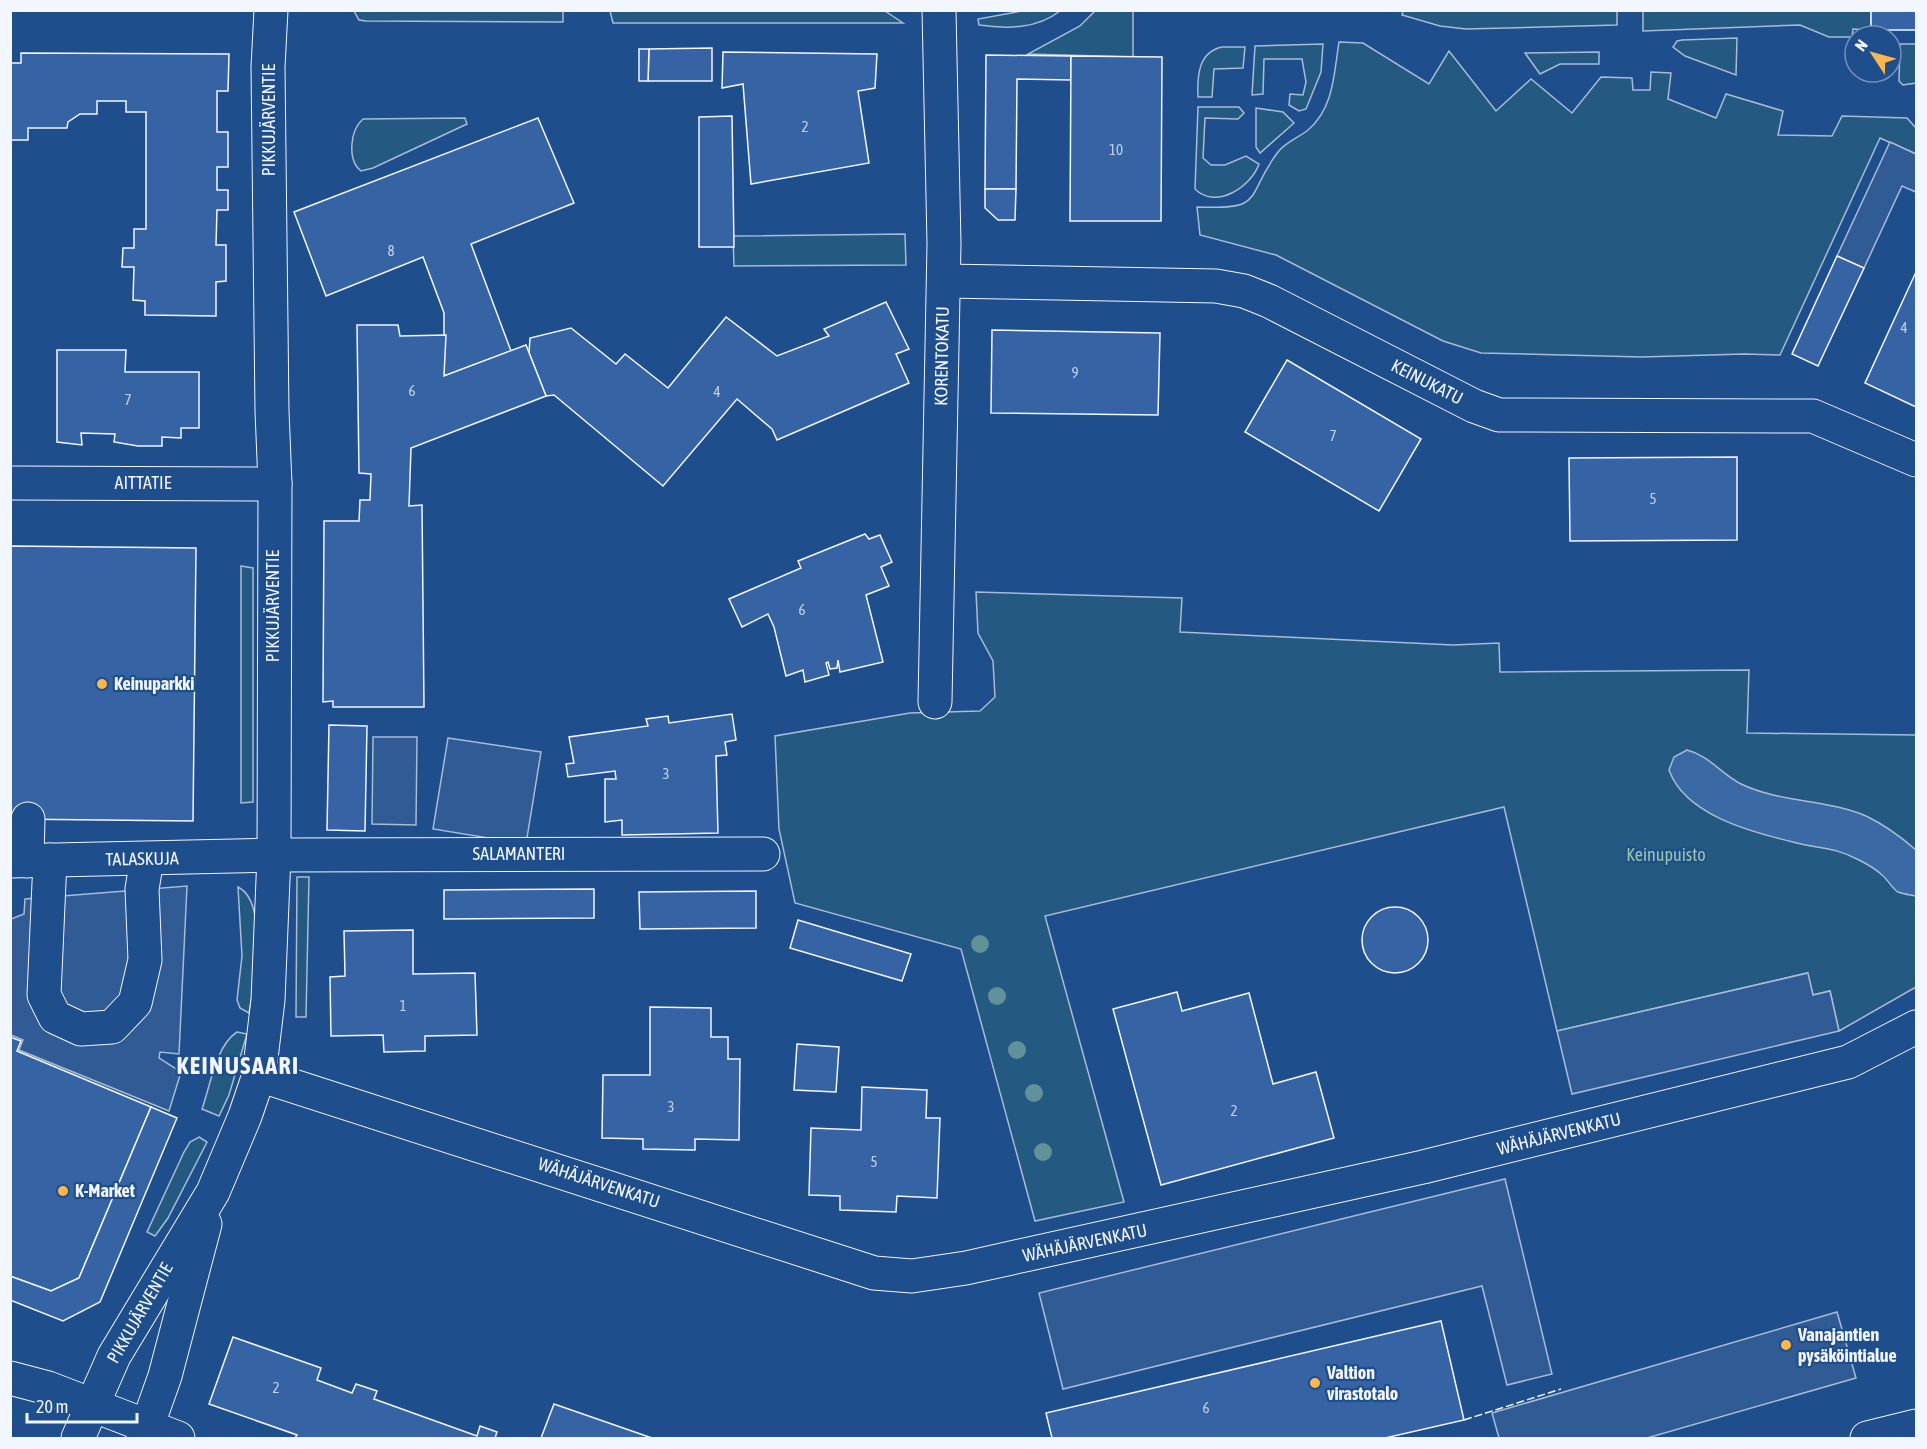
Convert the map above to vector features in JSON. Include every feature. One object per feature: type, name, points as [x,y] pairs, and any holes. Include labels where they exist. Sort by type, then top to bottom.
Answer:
[{"type":"street","name":"PIKKUJÄRVENTIE","points":[[146,1433],[165,1376],[213,1192],[245,1116],[259,1075],[268,1000],[274,855],[275,484],[268,67],[271,10]]},
{"type":"street","name":"KORENTOKATU","points":[[935,702],[944,281],[939,10]]},
{"type":"street","name":"KEINUKATU","points":[[944,281],[1216,286],[1244,291],[1269,301],[1474,406],[1499,415],[1813,416],[1917,460]]},
{"type":"street","name":"AITTATIE","points":[[10,483],[275,484]]},
{"type":"street","points":[[28,819],[29,861],[44,995],[55,1017],[81,1029],[112,1027],[135,1003],[145,960],[142,889],[147,859]]},
{"type":"street","name":"SALAMANTERI","points":[[274,855],[764,854]]},
{"type":"street","name":"TALASKUJA","points":[[29,861],[274,855]]},
{"type":"street","name":"WÄHÄJÄRVENKATU","points":[[259,1075],[874,1273],[912,1276],[1044,1252],[1435,1164],[1848,1062],[1917,1027]]},
{"type":"street","name":"PIKKUJÄRVENTIE","points":[[78,1438],[118,1348],[213,1192]]},
{"type":"street","points":[[10,1378],[48,1388],[146,1433],[178,1438]]},
{"type":"street","points":[[1867,1438],[1917,1426]]},
{"type":"green space","points":[[563,10],[563,22],[366,21],[359,20],[354,11]]},
{"type":"green space","points":[[610,11],[885,11],[903,23],[613,23]]},
{"type":"green space","points":[[1022,11],[1060,11],[1042,21],[1021,26],[979,25],[978,19]]},
{"type":"green space","points":[[1095,11],[1133,11],[1133,57],[1028,54],[1080,26]]},
{"type":"green space","points":[[1403,11],[1617,11],[1617,25],[1466,29],[1440,26],[1402,15]]},
{"type":"green space","points":[[1643,11],[1871,11],[1871,24],[1843,24],[1843,37],[1829,37],[1800,25],[1643,31]]},
{"type":"green space","points":[[1737,38],[1736,75],[1685,56],[1673,47],[1677,41],[1682,40]]},
{"type":"green space","points":[[1339,42],[1363,43],[1429,84],[1449,51],[1496,111],[1531,79],[1572,113],[1601,77],[1632,78],[1633,90],[1650,90],[1651,72],[1671,73],[1668,99],[1716,118],[1726,94],[1783,111],[1778,135],[1832,136],[1842,116],[1907,118],[1916,128],[1916,154],[1880,138],[1780,355],[1642,357],[1481,353],[1443,341],[1276,255],[1200,235],[1197,207],[1234,206],[1251,198],[1278,152],[1317,121],[1328,101]]},
{"type":"green space","points":[[1323,44],[1321,72],[1306,109],[1299,111],[1289,105],[1290,94],[1303,95],[1306,82],[1302,59],[1264,59],[1263,94],[1252,95],[1255,46]]},
{"type":"green space","points":[[1903,44],[1916,44],[1916,83],[1903,85]]},
{"type":"green space","points":[[1222,47],[1245,47],[1243,68],[1214,69],[1212,97],[1198,97],[1201,66],[1208,54]]},
{"type":"green space","points":[[1599,52],[1599,64],[1560,64],[1540,74],[1525,53]]},
{"type":"green space","points":[[1198,107],[1239,107],[1244,113],[1238,119],[1205,118],[1203,158],[1211,165],[1225,165],[1246,156],[1259,164],[1249,181],[1232,193],[1213,197],[1203,195],[1195,189]]},
{"type":"green space","points":[[1256,108],[1283,112],[1294,123],[1260,153],[1256,147]]},
{"type":"green space","points":[[465,118],[467,124],[373,168],[361,171],[354,160],[353,137],[363,119]]},
{"type":"green space","points":[[905,234],[906,265],[734,266],[733,236]]},
{"type":"green space","points":[[241,566],[253,568],[253,802],[241,803]]},
{"type":"green space","name":"Keinupuisto","points":[[976,592],[1182,598],[1180,632],[1453,645],[1499,643],[1500,672],[1749,670],[1747,733],[1916,735],[1916,987],[1839,1031],[1830,991],[1813,995],[1807,973],[1557,1031],[1504,807],[1045,916],[1124,1202],[1035,1221],[961,949],[795,903],[779,829],[775,736],[910,713],[980,711],[995,697],[993,661],[978,633]]},
{"type":"green space","points":[[297,877],[309,877],[306,1017],[296,1017]]},
{"type":"green space","points":[[238,887],[248,896],[254,909],[256,926],[256,965],[249,1013],[240,1008],[237,1000],[242,956]]},
{"type":"green space","points":[[237,1032],[247,1034],[229,1095],[219,1116],[202,1109],[219,1056],[230,1038]]},
{"type":"green space","points":[[199,1137],[207,1142],[168,1218],[155,1236],[147,1232],[184,1152],[190,1142]]},
{"type":"shaded area","points":[[1890,142],[1916,154],[1916,192],[1902,186],[1864,268],[1837,256]]},
{"type":"shaded area","points":[[373,737],[417,737],[416,825],[372,824]]},
{"type":"shaded area","points":[[448,738],[541,752],[526,844],[433,829]]},
{"type":"shaded area","points":[[1687,750],[1702,756],[1734,780],[1756,790],[1835,806],[1866,816],[1886,827],[1916,850],[1916,896],[1898,892],[1877,871],[1850,855],[1758,833],[1704,810],[1677,786],[1669,770],[1674,757]]},
{"type":"shaded area","points":[[187,886],[179,1054],[160,1052],[159,1058],[181,1072],[169,1111],[19,1050],[23,1040],[11,1035],[11,919],[24,914],[25,899]]},
{"type":"shaded area","points":[[1808,973],[1813,995],[1830,991],[1839,1031],[1572,1094],[1557,1031]]},
{"type":"shaded area","points":[[1505,1179],[1552,1374],[1507,1385],[1482,1286],[1063,1389],[1039,1293]]},
{"type":"shaded area","name":"Vanajantien pysäköintialue","points":[[1837,1312],[1856,1378],[1647,1438],[1499,1438],[1492,1413]]},
{"type":"building","points":[[1916,10],[1916,30],[1903,30],[1903,24],[1871,24],[1871,11],[1657,11]]},
{"type":"building","points":[[712,48],[712,81],[648,81],[649,49]]},
{"type":"building","points":[[639,49],[649,49],[648,81],[639,81]]},
{"type":"building","points":[[723,52],[877,54],[875,88],[858,91],[869,163],[751,184],[743,84],[722,88]]},
{"type":"building","points":[[21,53],[229,54],[228,91],[217,91],[217,132],[228,132],[228,167],[217,167],[217,190],[228,190],[228,210],[217,210],[216,245],[226,245],[226,281],[216,282],[216,316],[145,315],[145,301],[133,300],[134,267],[122,267],[123,248],[134,248],[134,229],[146,229],[146,112],[126,112],[126,101],[97,101],[97,114],[80,114],[68,122],[67,128],[28,128],[28,140],[10,140],[10,63],[21,63]]},
{"type":"building","points":[[986,55],[1071,56],[1071,80],[1017,79],[1016,189],[985,189]]},
{"type":"building","points":[[1071,56],[1162,57],[1161,221],[1070,221]]},
{"type":"building","points":[[732,116],[734,247],[699,247],[699,117]]},
{"type":"building","points":[[538,118],[574,203],[471,244],[511,351],[444,376],[444,313],[423,257],[326,296],[294,212]]},
{"type":"building","points":[[985,189],[1016,189],[1015,220],[998,220],[985,208]]},
{"type":"building","points":[[1837,256],[1864,268],[1818,366],[1792,354]]},
{"type":"building","points":[[1916,272],[1916,407],[1865,383]]},
{"type":"building","points":[[886,302],[909,349],[896,354],[909,383],[777,440],[772,429],[737,399],[663,486],[554,395],[546,396],[529,353],[530,338],[571,328],[616,364],[625,354],[668,388],[726,317],[777,356],[829,336],[824,329]]},
{"type":"building","points":[[357,325],[398,325],[400,336],[446,335],[444,376],[526,345],[546,396],[411,448],[409,506],[422,505],[424,707],[333,707],[333,701],[323,702],[324,521],[359,521],[360,500],[370,500],[371,474],[359,473]]},
{"type":"building","points":[[992,330],[1160,333],[1158,415],[991,413]]},
{"type":"building","points":[[57,350],[126,350],[125,372],[199,372],[199,428],[181,428],[181,438],[162,437],[162,446],[138,446],[114,442],[115,434],[81,433],[82,445],[57,442]]},
{"type":"building","points":[[1287,360],[1421,439],[1379,511],[1245,432]]},
{"type":"building","points":[[1737,457],[1737,540],[1570,541],[1569,458]]},
{"type":"building","points":[[865,534],[869,539],[880,535],[892,562],[881,567],[889,586],[866,595],[883,662],[840,672],[838,660],[837,668],[830,669],[828,662],[826,663],[829,675],[805,682],[803,670],[786,676],[774,627],[768,614],[742,627],[729,599],[801,568],[798,561]]},
{"type":"building","name":"Keinuparkki","points":[[10,546],[196,548],[193,821],[10,819]]},
{"type":"building","points":[[732,714],[736,740],[725,742],[727,755],[716,756],[718,833],[622,835],[622,820],[605,822],[605,779],[616,779],[615,771],[568,777],[566,764],[574,763],[569,737],[648,726],[646,719],[668,716],[669,723]]},
{"type":"building","points":[[329,725],[367,726],[365,831],[327,830]]},
{"type":"building","points":[[594,889],[594,918],[444,919],[444,890]]},
{"type":"building","points":[[756,891],[756,928],[640,929],[639,892]]},
{"type":"building","points":[[1395,907],[1408,910],[1418,917],[1425,927],[1428,940],[1425,953],[1418,963],[1408,970],[1395,973],[1382,970],[1372,963],[1365,953],[1362,940],[1365,927],[1372,917],[1382,910]]},
{"type":"building","points":[[798,920],[911,954],[902,981],[790,948]]},
{"type":"building","points":[[413,930],[413,974],[475,973],[477,1035],[425,1036],[425,1051],[384,1052],[383,1035],[331,1036],[330,977],[345,976],[344,931]]},
{"type":"building","points":[[1177,992],[1182,1011],[1249,993],[1273,1084],[1316,1072],[1334,1138],[1161,1185],[1113,1009]]},
{"type":"building","points":[[650,1007],[711,1008],[711,1037],[728,1037],[728,1059],[740,1059],[739,1140],[695,1139],[695,1150],[643,1149],[643,1139],[602,1138],[603,1075],[650,1075]]},
{"type":"building","name":"K-Market","points":[[10,1037],[21,1041],[17,1051],[151,1107],[79,1278],[51,1291],[10,1276]]},
{"type":"building","points":[[797,1044],[839,1047],[836,1092],[794,1090]]},
{"type":"building","points":[[862,1087],[927,1090],[926,1118],[940,1118],[937,1198],[897,1196],[896,1212],[840,1210],[840,1196],[809,1195],[811,1128],[861,1130]]},
{"type":"building","points":[[151,1107],[177,1118],[100,1302],[63,1321],[10,1300],[10,1276],[51,1291],[79,1278]]},
{"type":"building","name":"Valtion virastotalo","points":[[1441,1321],[1464,1420],[1385,1438],[1052,1438],[1046,1413]]},
{"type":"building","points":[[233,1337],[321,1368],[317,1380],[352,1393],[356,1384],[377,1391],[374,1399],[477,1436],[480,1426],[497,1432],[495,1438],[295,1438],[297,1435],[209,1404]]},
{"type":"building","points":[[554,1404],[652,1438],[541,1438]]},
{"type":"fence","points":[[1464,1420],[1561,1389]]},
{"type":"place","name":"Keinuparkki","points":[[102,684]]},
{"type":"place","name":"K-Market","points":[[63,1191]]},
{"type":"place","name":"Vanajantien pysäköintialue","points":[[1786,1345]]},
{"type":"place","name":"Valtion virastotalo","points":[[1315,1383]]},
{"type":"district","name":"KEINUSAARI","points":[[238,1066]]}]
